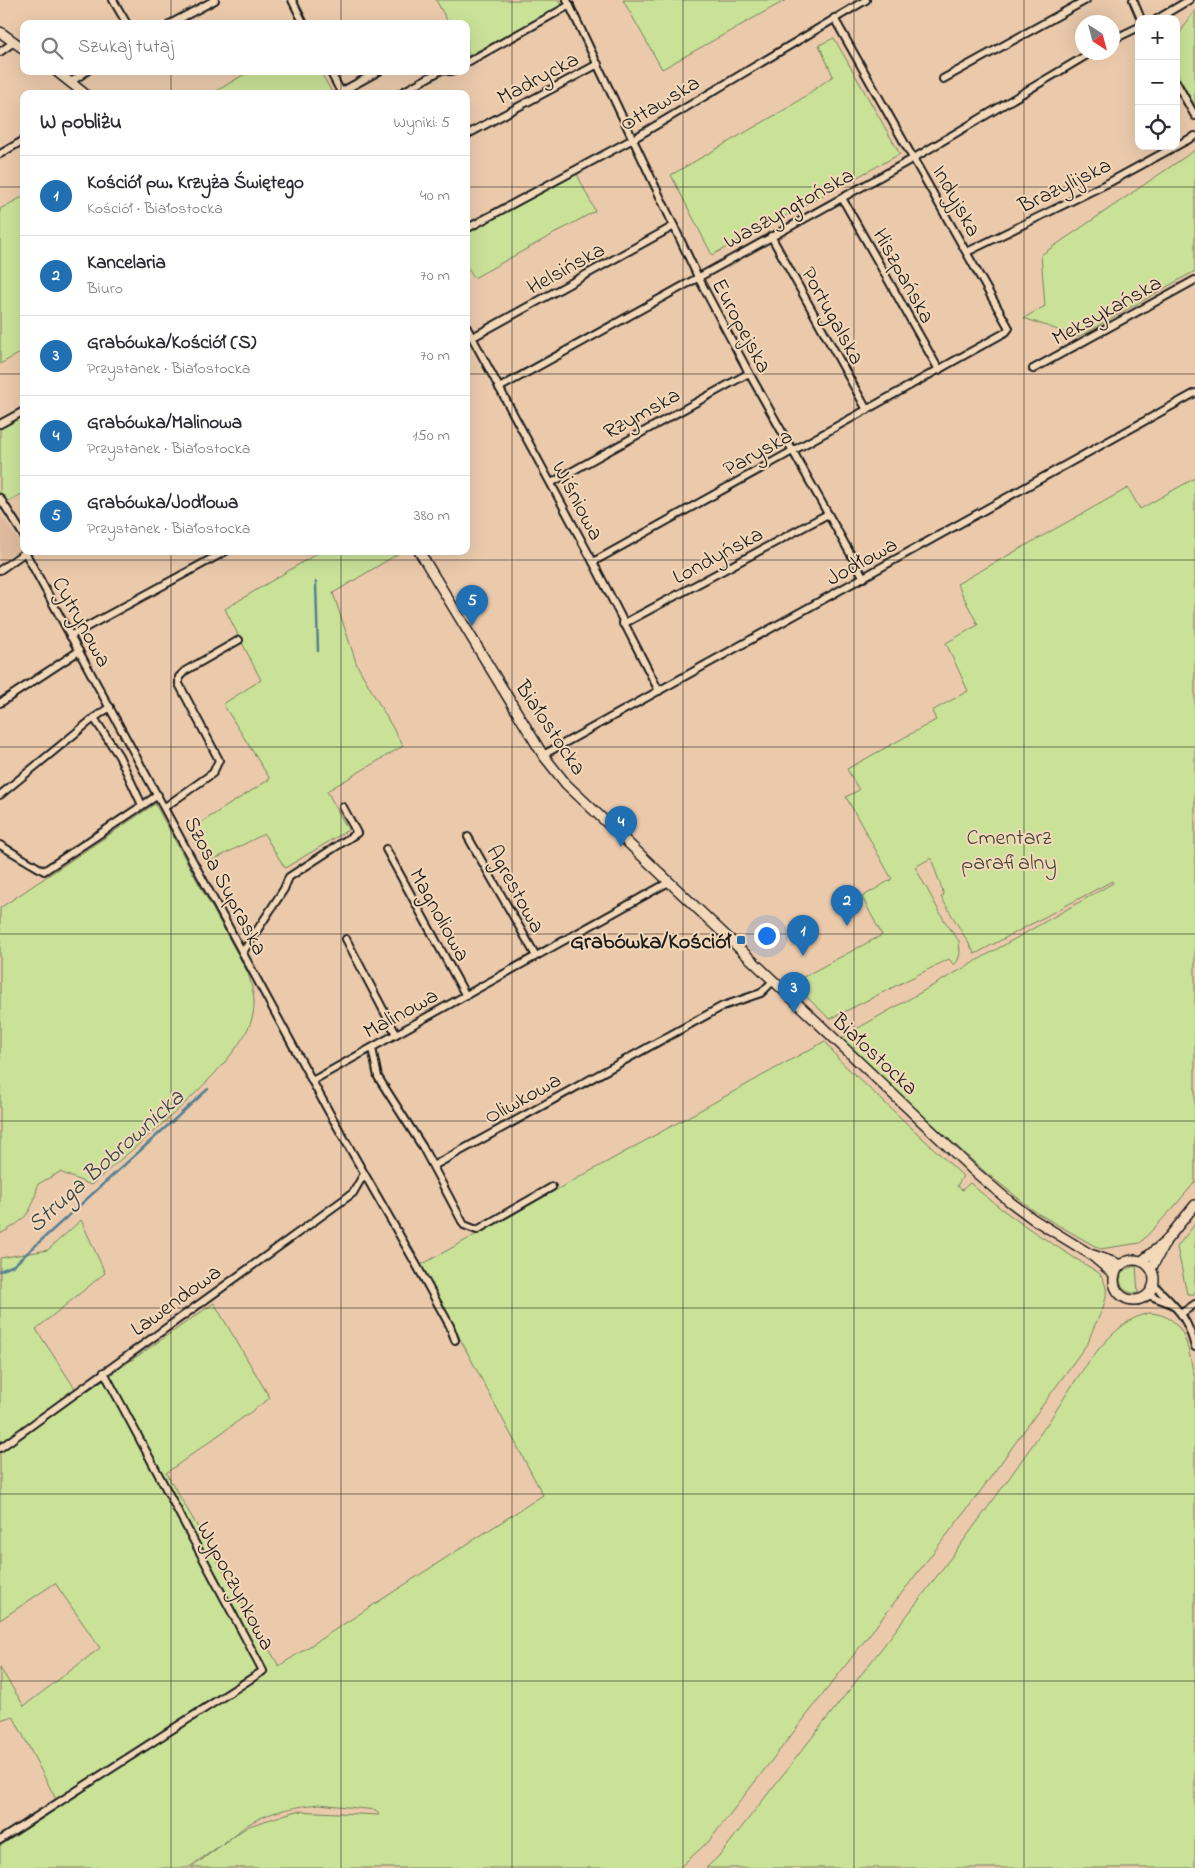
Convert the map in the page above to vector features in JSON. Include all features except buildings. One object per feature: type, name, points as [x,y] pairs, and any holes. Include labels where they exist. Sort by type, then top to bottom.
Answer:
[{"type":"street","points":[[113,0],[125,20]]},
{"type":"street","points":[[178,20],[215,0]]},
{"type":"street","points":[[292,0],[302,20]]},
{"type":"street","name":"Ottawska","points":[[470,227],[633,139],[866,0]]},
{"type":"street","points":[[943,79],[1086,0]]},
{"type":"street","points":[[1133,0],[1139,15]]},
{"type":"street","points":[[1164,15],[1189,0]]},
{"type":"street","points":[[470,61],[568,3]]},
{"type":"street","name":"Europejska","points":[[568,3],[698,276],[748,373],[864,578]]},
{"type":"street","name":"Indyjska","points":[[834,18],[1010,328],[938,370]]},
{"type":"street","points":[[1120,36],[1135,29]]},
{"type":"street","points":[[0,32],[20,46]]},
{"type":"street","points":[[0,52],[14,42]]},
{"type":"street","name":"Waszyngtońska","points":[[499,388],[914,158],[1079,60]]},
{"type":"street","name":"Madrycka","points":[[470,133],[598,64]]},
{"type":"street","points":[[61,75],[81,90]]},
{"type":"street","points":[[71,82],[81,75]]},
{"type":"street","points":[[332,75],[340,90]]},
{"type":"street","points":[[347,90],[372,75]]},
{"type":"street","points":[[406,90],[433,75]]},
{"type":"street","points":[[1180,89],[1195,116]]},
{"type":"street","name":"Brazylijska","points":[[1180,144],[1195,136]]},
{"type":"street","points":[[0,154],[20,142]]},
{"type":"street","name":"Brazylijska","points":[[967,252],[1110,182],[1169,150]]},
{"type":"street","name":"Hiszpańska","points":[[842,198],[938,370]]},
{"type":"street","name":"Helsińska","points":[[473,337],[674,226]]},
{"type":"street","name":"Portugalska","points":[[771,236],[867,410]]},
{"type":"street","name":"Meksykańska","points":[[1034,369],[1195,280]]},
{"type":"street","name":"Wiśniowa","points":[[470,334],[593,562],[623,624],[659,691]]},
{"type":"street","name":"Paryska","points":[[593,562],[938,370]]},
{"type":"street","name":"Rzymska","points":[[551,483],[748,373]]},
{"type":"street","name":"Jodłowa","points":[[543,755],[1195,393]]},
{"type":"street","points":[[0,424],[20,414]]},
{"type":"street","points":[[0,498],[20,530]]},
{"type":"street","name":"Londyńska","points":[[623,624],[828,514]]},
{"type":"street","points":[[0,570],[22,555]]},
{"type":"street","name":"Cytrynowa","points":[[28,555],[110,707]]},
{"type":"street","points":[[70,636],[219,555]]},
{"type":"street","name":"Białostocka","points":[[421,555],[543,755],[566,784],[773,981],[1009,1201],[1033,1219],[1090,1254],[1115,1275]]},
{"type":"street","points":[[165,807],[213,773],[219,760],[179,684],[179,678],[185,671],[239,640]]},
{"type":"street","points":[[0,703],[79,651]]},
{"type":"street","points":[[0,795],[110,707]]},
{"type":"street","name":"Szosa Supraska","points":[[110,707],[312,1080]]},
{"type":"street","points":[[94,718],[119,756],[142,805]]},
{"type":"street","points":[[0,845],[44,871],[158,796]]},
{"type":"street","points":[[244,952],[284,889],[289,877],[356,833],[343,807]]},
{"type":"street","name":"Agrestowa","points":[[468,836],[536,956]]},
{"type":"street","name":"Magnoliowa","points":[[386,850],[466,996]]},
{"type":"street","name":"Malinowa","points":[[312,1080],[670,882]]},
{"type":"street","points":[[346,939],[396,1034]]},
{"type":"street","name":"Oliwkowa","points":[[433,1166],[723,1006],[761,993],[773,981]]},
{"type":"street","points":[[372,1048],[378,1077],[433,1166],[464,1225],[477,1230],[552,1188]]},
{"type":"street","points":[[312,1080],[405,1244],[450,1326],[455,1340]]},
{"type":"street","name":"Lawendowa","points":[[0,1448],[353,1193],[364,1174]]},
{"type":"street","points":[[1142,1261],[1165,1242],[1195,1205]]},
{"type":"street","points":[[1151,1269],[1165,1242]]},
{"type":"street","name":"Białostocka","points":[[1090,1254],[1121,1265]]},
{"type":"street","points":[[1174,1304],[1151,1296],[1134,1299],[1121,1294],[1116,1286],[1115,1275],[1121,1265],[1131,1260],[1142,1261],[1151,1269],[1154,1284],[1174,1304],[1182,1312],[1195,1347]]},
{"type":"street","points":[[1145,1296],[1154,1284]]},
{"type":"street","points":[[1182,1312],[1195,1304]]},
{"type":"street","name":"Wypoczynkowa","points":[[0,1840],[263,1672],[104,1372]]},
{"type":"shaded area","points":[[0,513],[20,543],[20,549],[0,563]]},
{"type":"green space","points":[[436,0],[560,0],[562,5],[470,55],[470,20],[447,20]]},
{"type":"green space","points":[[623,0],[786,0],[662,69]]},
{"type":"green space","points":[[1195,10],[1195,106],[1180,78],[1180,33]]},
{"type":"green space","points":[[834,38],[900,154],[712,255],[671,175],[791,106],[833,76],[819,45]]},
{"type":"green space","points":[[243,75],[322,75],[331,90],[218,90]]},
{"type":"green space","points":[[1195,150],[1195,271],[1078,337],[1024,318],[1045,306],[1041,255]]},
{"type":"green space","points":[[577,174],[595,211],[474,278],[470,272],[470,232]]},
{"type":"green space","points":[[20,198],[20,353],[0,364],[0,209]]},
{"type":"green space","points":[[20,417],[20,495],[0,505],[0,428]]},
{"type":"green space","name":"Cmentarz parafialny","points":[[1195,478],[1195,1182],[1140,1243],[1100,1249],[1037,1213],[984,1171],[839,1039],[1113,883],[1112,881],[975,954],[941,897],[944,895],[931,858],[915,867],[944,920],[959,941],[960,953],[954,965],[949,959],[830,1019],[792,983],[882,935],[862,897],[892,879],[846,797],[859,790],[847,769],[936,720],[932,711],[968,691],[946,643],[978,625],[957,584],[1128,488],[1140,509]]},
{"type":"green space","points":[[314,555],[396,555],[333,593],[357,665],[403,746],[327,791],[348,830],[285,868],[264,834],[207,863],[189,830],[270,779],[223,704],[261,680],[225,609]]},
{"type":"green space","points":[[155,804],[248,973],[254,999],[253,1014],[245,1034],[230,1056],[209,1080],[157,1128],[91,1185],[60,1172],[38,1184],[33,1202],[27,1214],[0,1234],[0,908]]},
{"type":"green space","points":[[825,1041],[839,1060],[963,1176],[957,1186],[962,1190],[970,1183],[1017,1220],[1099,1273],[1104,1282],[1106,1299],[1089,1341],[974,1500],[709,1841],[679,1868],[191,1868],[235,1835],[188,1868],[0,1868],[0,1846],[60,1807],[13,1716],[0,1720],[0,1668],[24,1706],[100,1648],[55,1583],[0,1620],[0,1258],[48,1250],[81,1220],[105,1273],[36,1329],[80,1396],[214,1303],[270,1398],[166,1473],[279,1666],[543,1495],[421,1265]],"holes":[[[319,1804],[376,1810],[379,1815],[296,1811],[249,1826],[235,1835],[243,1828],[274,1813]]]},
{"type":"green space","points":[[1195,1224],[1195,1294],[1187,1294],[1177,1247]]},
{"type":"green space","points":[[1136,1266],[1138,1293],[1133,1293],[1122,1287],[1120,1279],[1124,1270]]},
{"type":"green space","points":[[1149,1313],[1162,1315],[1178,1327],[1187,1345],[1195,1378],[1195,1868],[706,1868],[721,1854],[927,1590],[1007,1482],[1090,1360],[1118,1329],[1133,1319]]},
{"type":"waterway","name":"Struga Bobrownicka","points":[[316,582],[318,651]]},
{"type":"waterway","name":"Struga Bobrownicka","points":[[0,1271],[14,1265],[208,1089]]},
{"type":"place","name":"Grabówka/Jodłowa","points":[[472,626]]},
{"type":"place","name":"Grabówka/Malinowa","points":[[621,847]]},
{"type":"place","name":"Kancelaria","points":[[847,926]]},
{"type":"place","name":"Grabówka/Kościół","points":[[741,940]]},
{"type":"place","name":"Kościół pw. Krzyża Świętego","points":[[803,956]]},
{"type":"place","name":"Grabówka/Kościół (S)","points":[[794,1013]]}]
